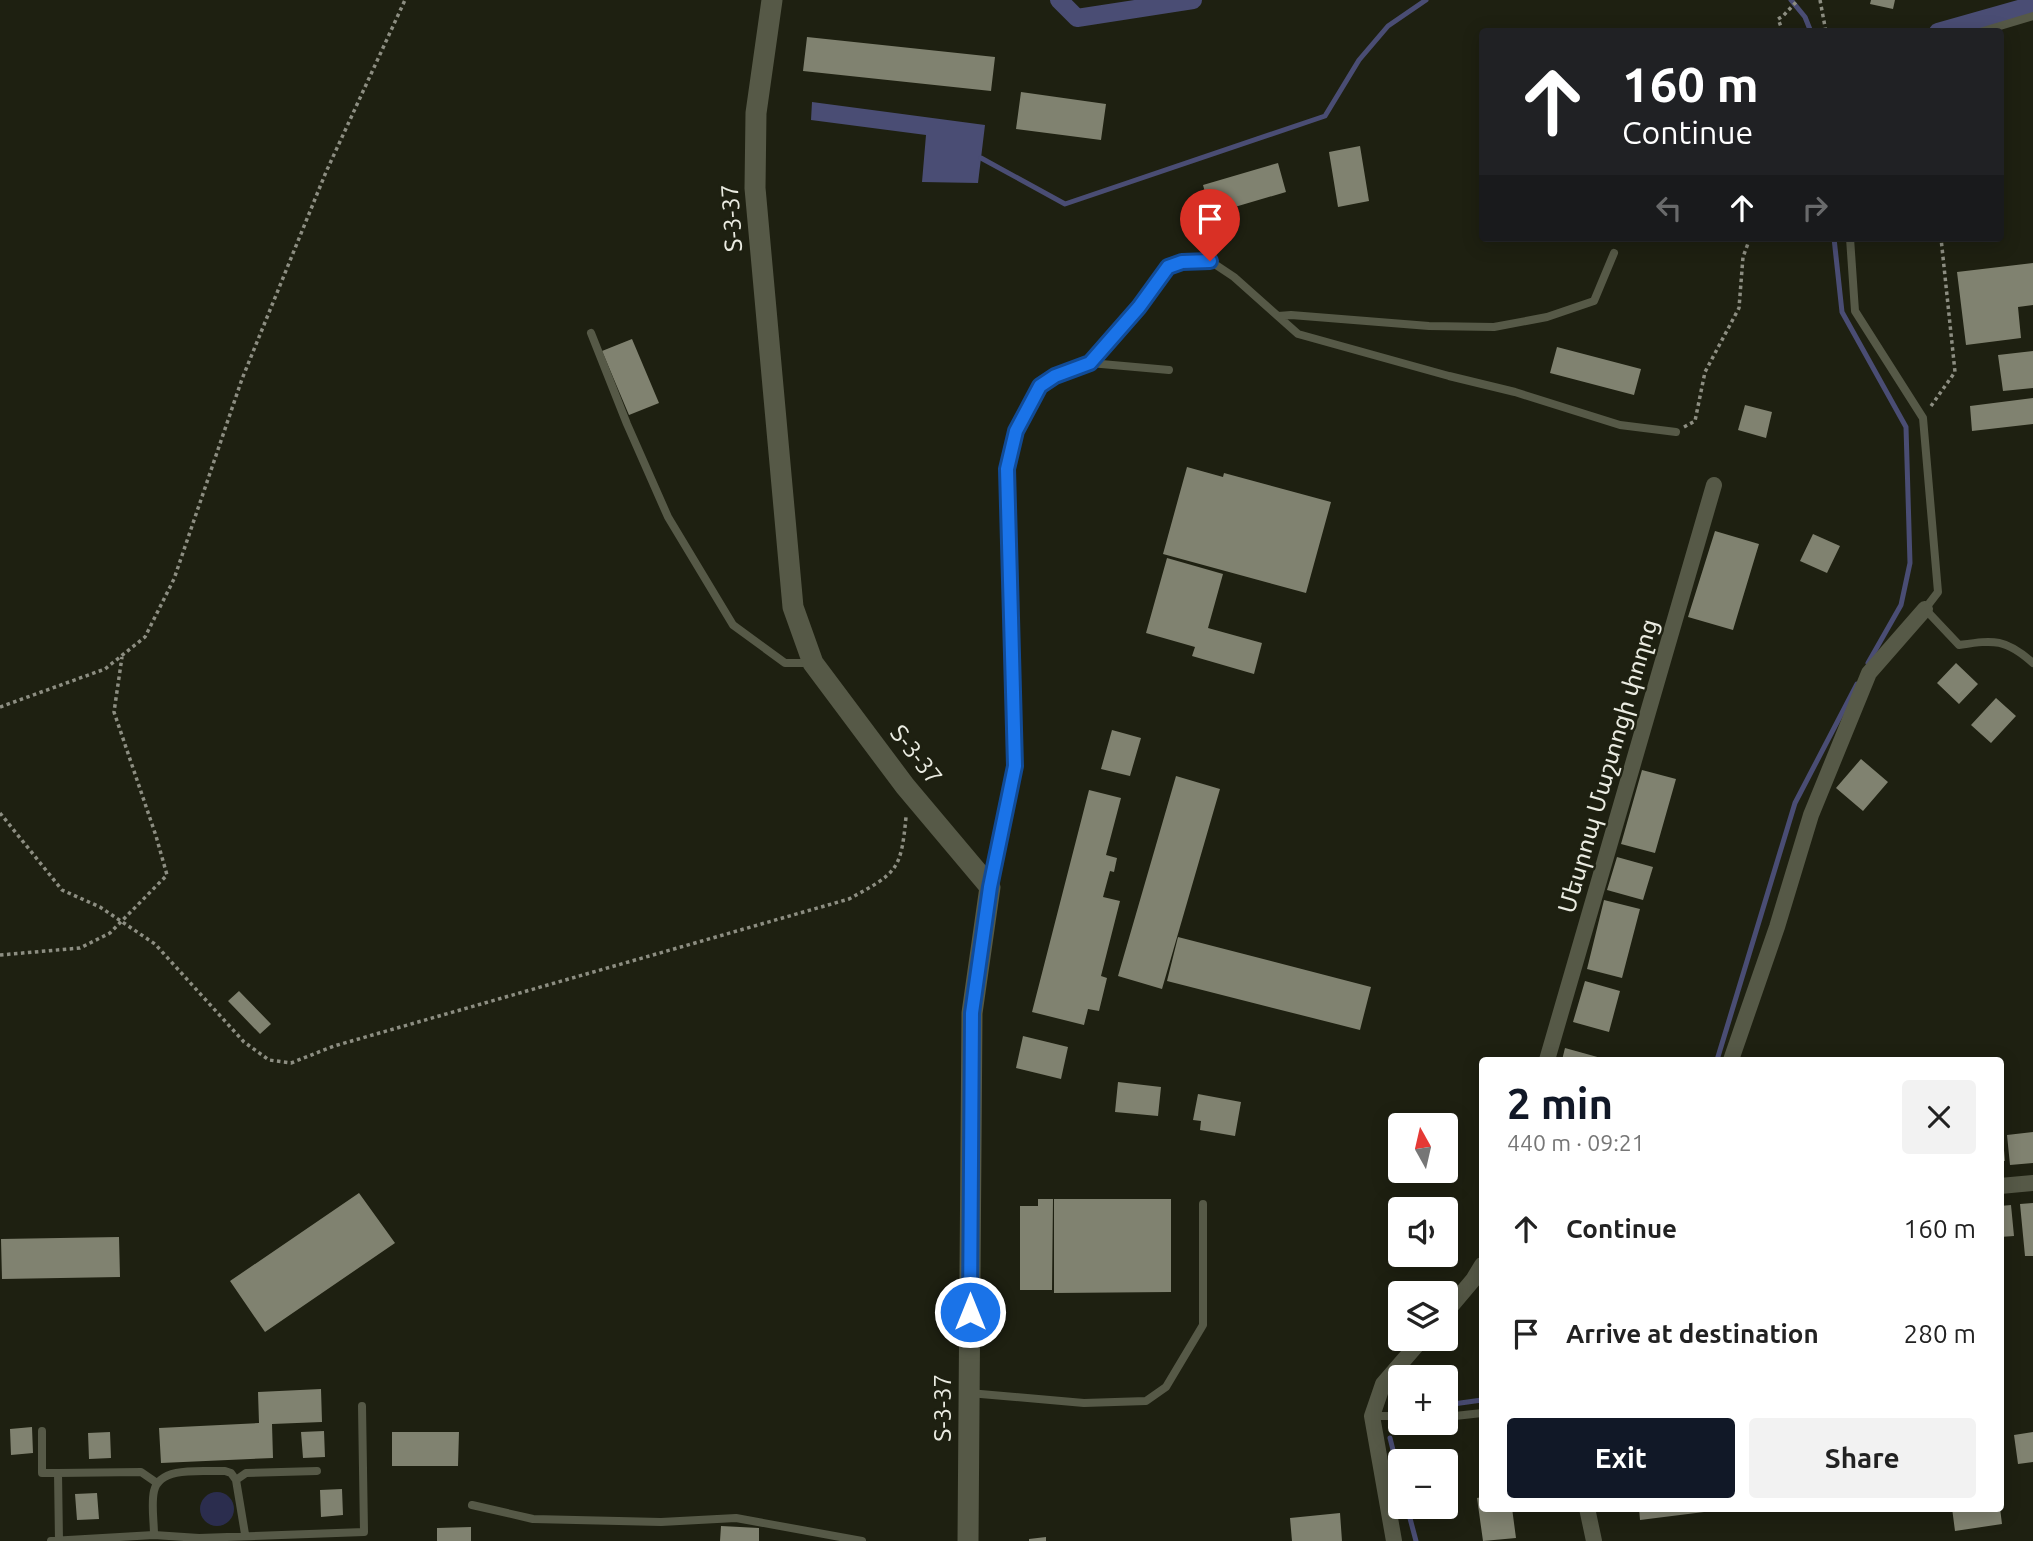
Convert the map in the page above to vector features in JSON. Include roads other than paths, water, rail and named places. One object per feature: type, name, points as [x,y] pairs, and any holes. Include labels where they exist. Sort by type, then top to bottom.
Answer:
[{"type":"main road","name":"Տ-3-37","points":[[772,0],[756,113],[755,188],[793,607],[813,663],[905,786],[990,887],[972,1013],[968,1541]]},
{"type":"street","name":"Մեսրոպ Մաշտոցի փողոց","points":[[1548,1057],[1714,485]]},
{"type":"street","points":[[1732,1057],[1777,927],[1811,815],[1869,673],[1925,609]]},
{"type":"street","points":[[2004,1186],[2033,1183]]},
{"type":"street","points":[[1458,1298],[1479,1270]]},
{"type":"street","points":[[1394,1541],[1372,1416],[1383,1384],[1412,1351]]},
{"type":"street","points":[[1588,1512],[1594,1541]]},
{"type":"lane","points":[[1993,28],[2033,16]]},
{"type":"lane","points":[[1850,242],[1856,311],[1923,418],[1938,592],[1925,609],[1959,645],[1993,640],[2018,649],[2033,663]]},
{"type":"lane","points":[[1278,316],[1429,327],[1494,327],[1547,317],[1594,301],[1614,253]]},
{"type":"lane","points":[[1090,363],[1139,307],[1168,267],[1182,262],[1210,261],[1234,277],[1298,334],[1515,392],[1620,425],[1676,432]]},
{"type":"lane","points":[[591,333],[626,424],[668,517],[733,625],[785,663],[813,663]]},
{"type":"lane","points":[[990,887],[1015,766],[1007,469],[1016,431],[1040,386],[1055,376],[1090,363],[1169,370]]},
{"type":"lane","points":[[969,1393],[1084,1403],[1146,1401],[1166,1387],[1203,1325],[1203,1205]]},
{"type":"lane","points":[[51,1541],[154,1535],[199,1539],[245,1534],[364,1532],[362,1406]]},
{"type":"lane","points":[[1458,1415],[1479,1412]]},
{"type":"lane","points":[[1372,1416],[1388,1416]]},
{"type":"lane","points":[[42,1431],[43,1473],[141,1472],[158,1483]]},
{"type":"lane","points":[[154,1535],[154,1491],[166,1475],[225,1471],[236,1479],[245,1534]]},
{"type":"lane","points":[[236,1479],[246,1473],[317,1471]]},
{"type":"lane","points":[[58,1473],[59,1541]]},
{"type":"lane","points":[[472,1505],[533,1519],[660,1522],[736,1518],[862,1541]]},
{"type":"waterway","points":[[1059,0],[1077,18],[1193,0]]},
{"type":"waterway","points":[[981,158],[1065,204],[1325,116],[1359,60],[1388,26],[1426,0]]},
{"type":"waterway","points":[[1791,0],[1805,17],[1809,28]]},
{"type":"waterway","points":[[1952,28],[2033,5]]},
{"type":"waterway","points":[[1834,242],[1842,312],[1906,427],[1910,563],[1901,605],[1868,663]]},
{"type":"waterway","points":[[1718,1057],[1795,803],[1857,684]]},
{"type":"waterway","points":[[1458,1403],[1479,1400]]},
{"type":"waterway","points":[[1390,1438],[1393,1449]]},
{"type":"waterway","points":[[1410,1519],[1416,1541]]}]
